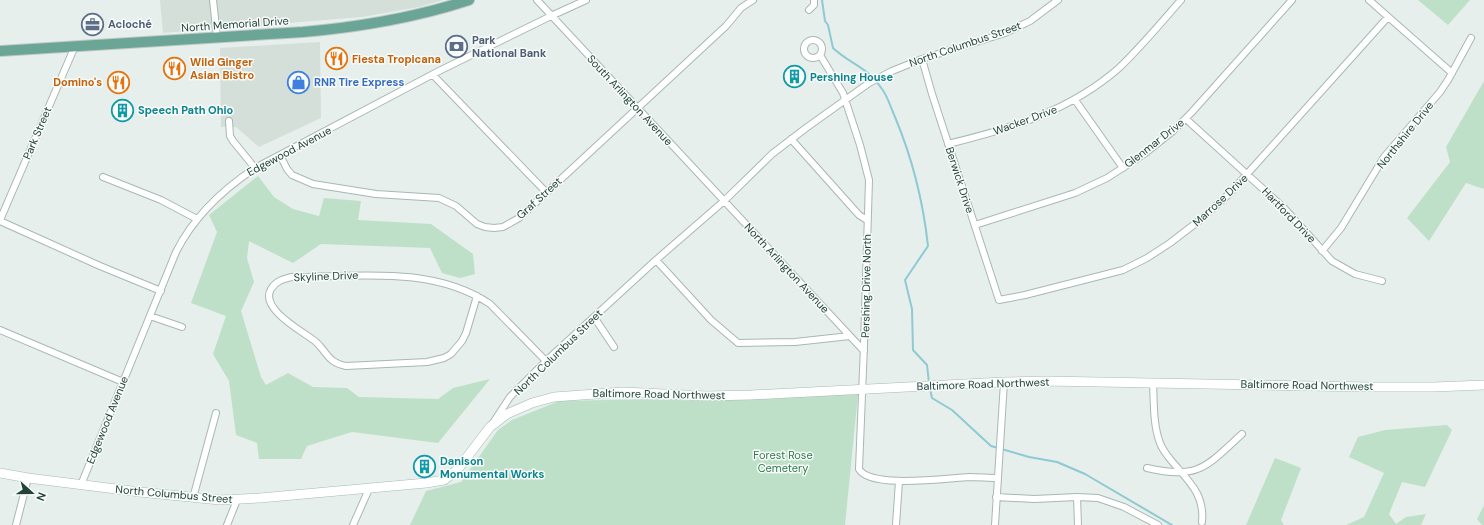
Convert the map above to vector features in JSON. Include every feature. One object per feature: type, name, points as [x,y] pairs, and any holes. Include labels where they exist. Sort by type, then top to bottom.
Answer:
[{"type":"main road","name":"North Memorial Drive","points":[[0,51],[349,28],[406,18],[439,10],[469,0]]},
{"type":"main road","name":"Baltimore Road Northwest","points":[[490,427],[506,414],[532,403],[554,397],[623,392],[706,396],[752,395],[1046,381],[1370,387],[1484,385]]},
{"type":"main road","name":"North Columbus Street","points":[[0,473],[81,485],[193,498],[237,500],[426,483],[444,480],[458,469],[490,427]]},
{"type":"street","points":[[213,0],[217,37]]},
{"type":"street","name":"South Arlington Avenue","points":[[537,0],[724,201]]},
{"type":"street","name":"Edgewood Avenue","points":[[81,485],[180,243],[206,208],[226,189],[255,168],[433,75],[586,0]]},
{"type":"street","name":"Graf Street","points":[[280,155],[286,170],[292,175],[313,184],[376,194],[439,198],[456,206],[477,224],[494,228],[503,226],[519,218],[726,26],[741,8],[753,0]]},
{"type":"street","points":[[809,10],[814,5],[814,0]]},
{"type":"street","name":"North Columbus Street","points":[[490,427],[510,397],[546,361],[656,260],[724,201],[772,154],[791,139],[875,80],[892,71],[922,59],[1016,28],[1037,16],[1058,0]]},
{"type":"street","points":[[1170,0],[1176,5]]},
{"type":"street","name":"Wacker Drive","points":[[948,144],[1043,116],[1075,100],[1120,67],[1181,0]]},
{"type":"street","name":"Glenmar Drive","points":[[974,225],[1074,193],[1107,178],[1156,145],[1186,119],[1292,0]]},
{"type":"street","points":[[1369,0],[1452,73]]},
{"type":"street","name":"Marrose Drive","points":[[998,300],[1025,295],[1123,270],[1139,263],[1165,246],[1200,220],[1230,193],[1388,17]]},
{"type":"street","name":"Northshire Drive","points":[[1322,251],[1331,242],[1341,228],[1384,157],[1440,92],[1471,38]]},
{"type":"street","name":"Park Street","points":[[0,221],[75,46]]},
{"type":"street","name":"Pershing Drive North","points":[[820,55],[843,93],[860,145],[869,180],[864,351],[858,461],[859,469],[861,473],[877,479],[899,481]]},
{"type":"street","name":"Berwick Drive","points":[[922,59],[998,300]]},
{"type":"street","points":[[433,75],[546,192]]},
{"type":"street","points":[[1075,100],[1123,168]]},
{"type":"street","name":"Hartford Drive","points":[[1186,119],[1293,216],[1322,251],[1332,260],[1347,270],[1364,277],[1382,281]]},
{"type":"street","points":[[229,121],[229,130],[233,141],[255,168]]},
{"type":"street","points":[[791,139],[859,215],[867,220]]},
{"type":"street","points":[[103,177],[161,200],[197,219]]},
{"type":"street","name":"North Arlington Avenue","points":[[724,201],[864,351]]},
{"type":"street","points":[[0,221],[100,266],[161,291]]},
{"type":"street","points":[[656,260],[711,320],[738,343],[795,342],[850,336]]},
{"type":"street","name":"Skyline Drive","points":[[477,296],[466,333],[462,341],[451,354],[444,358],[427,362],[346,366],[329,358],[316,342],[279,314],[273,308],[269,299],[270,290],[276,283],[283,279],[292,277],[388,275],[424,279],[458,288],[477,296],[497,310],[546,361]]},
{"type":"street","points":[[150,316],[182,327]]},
{"type":"street","points":[[594,317],[614,347]]},
{"type":"street","points":[[0,330],[123,382]]},
{"type":"street","points":[[995,525],[1004,382]]},
{"type":"street","points":[[1154,382],[1156,427],[1160,444],[1192,484],[1200,499],[1202,508],[1202,522]]},
{"type":"street","points":[[193,498],[216,413]]},
{"type":"street","points":[[1147,468],[1170,473],[1194,471],[1209,463],[1242,434]]},
{"type":"street","points":[[896,525],[899,481],[972,477],[997,478]]},
{"type":"street","points":[[16,525],[28,478]]},
{"type":"street","points":[[353,525],[369,488]]},
{"type":"street","points":[[996,497],[1034,499],[1077,497],[1105,499],[1131,510],[1158,525]]},
{"type":"street","points":[[1077,497],[1078,525]]},
{"type":"street","points":[[227,525],[237,500]]},
{"type":"shaded area","points":[[160,0],[443,0],[419,7],[362,17],[163,33]]},
{"type":"shaded area","points":[[320,42],[321,118],[259,147],[236,127],[221,127],[220,48]]},
{"type":"green space","points":[[1418,0],[1470,0],[1448,25]]},
{"type":"green space","points":[[1484,81],[1484,189],[1466,183],[1429,241],[1407,218],[1450,162],[1446,147]]},
{"type":"green space","points":[[258,176],[274,197],[293,209],[319,216],[324,198],[361,201],[358,220],[431,224],[473,254],[475,274],[460,278],[442,273],[430,248],[321,244],[293,263],[249,241],[247,258],[254,282],[241,311],[261,377],[266,385],[288,373],[313,387],[347,388],[359,397],[438,399],[453,388],[490,379],[438,443],[352,432],[307,446],[301,459],[259,459],[257,443],[236,435],[229,381],[213,354],[226,316],[191,303],[217,232],[209,215]]},
{"type":"green space","name":"Forest Rose Cemetery","points":[[858,394],[845,525],[410,525],[426,491],[461,482],[498,430],[512,420],[559,401],[653,399],[706,401]]},
{"type":"green space","points":[[1447,425],[1452,430],[1425,487],[1402,482],[1389,514],[1396,524],[1406,517],[1426,514],[1421,525],[1346,525],[1364,517],[1384,473],[1349,457],[1358,437],[1385,430]]},
{"type":"green space","points":[[1275,458],[1301,468],[1281,520],[1284,525],[1246,525]]},
{"type":"green space","points":[[1484,505],[1484,525],[1482,525],[1477,519]]},
{"type":"waterway","points":[[822,0],[825,21],[828,25],[833,48],[871,76],[882,89],[888,99],[912,165],[920,196],[928,246],[905,280],[912,309],[913,350],[927,365],[929,383]]},
{"type":"waterway","points":[[930,389],[932,398],[952,410],[991,446],[1029,457],[1057,462],[1085,474],[1172,525]]},
{"type":"place","name":"Acloché","points":[[93,24]]},
{"type":"place","name":"Park National Bank","points":[[457,46]]},
{"type":"place","name":"Fiesta Tropicana","points":[[337,59]]},
{"type":"place","name":"Wild Ginger Asian Bistro","points":[[174,68]]},
{"type":"place","name":"Pershing House","points":[[795,77]]},
{"type":"place","name":"Domino's","points":[[118,82]]},
{"type":"place","name":"RNR Tire Express","points":[[299,82]]},
{"type":"place","name":"Speech Path Ohio","points":[[122,110]]},
{"type":"place","name":"Danison Monumental Works","points":[[424,467]]}]
